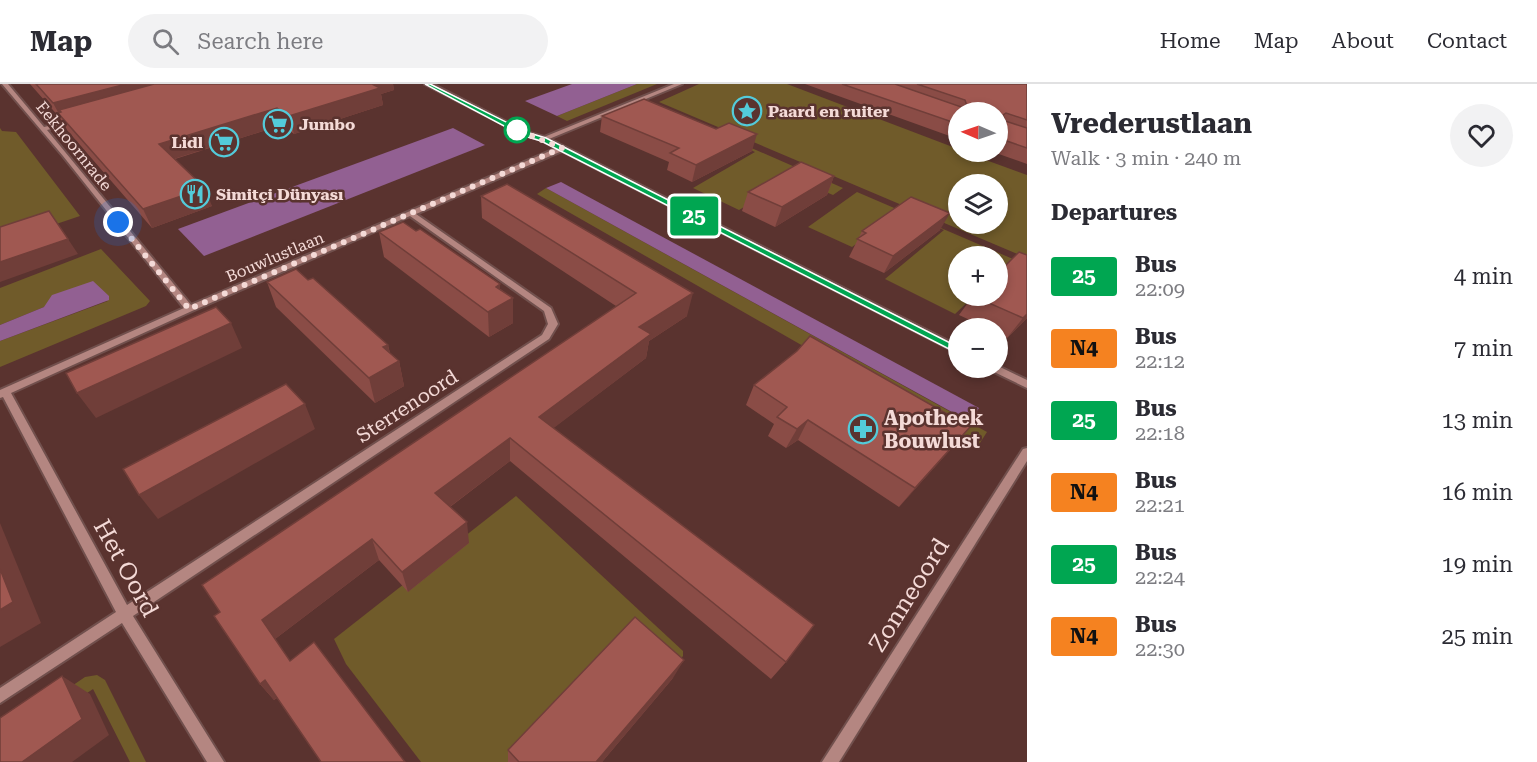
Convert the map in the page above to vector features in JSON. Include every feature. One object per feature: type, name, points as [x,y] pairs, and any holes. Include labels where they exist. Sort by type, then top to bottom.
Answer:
[{"type":"street","name":"Eekhoornrade","points":[[5,84],[189,309]]},
{"type":"street","points":[[428,84],[524,133],[562,148],[948,345]]},
{"type":"street","points":[[443,84],[537,132],[544,139]]},
{"type":"street","points":[[544,139],[679,84]]},
{"type":"street","points":[[43,129],[87,117]]},
{"type":"street","name":"Bouwlustlaan","points":[[2,393],[189,309],[562,148]]},
{"type":"street","name":"Sterrenoord","points":[[0,696],[546,337],[553,324],[548,310],[412,214]]},
{"type":"street","points":[[1008,375],[1027,384]]},
{"type":"street","name":"Het Oord","points":[[2,393],[125,615],[216,762]]},
{"type":"street","name":"Zonneoord","points":[[830,762],[1027,452]]},
{"type":"shaded area","points":[[572,84],[637,84],[557,116],[525,101]]},
{"type":"shaded area","points":[[637,84],[657,84],[567,121],[557,116]]},
{"type":"shaded area","points":[[699,84],[787,84],[948,145],[948,162],[991,162],[1027,175],[1027,258],[1008,250],[1008,246],[999,246],[970,234],[1008,234],[1008,174],[948,174],[948,225],[659,102]]},
{"type":"shaded area","points":[[692,122],[843,188],[833,195],[793,178],[739,210],[693,188],[755,152]]},
{"type":"shaded area","points":[[0,128],[2,131],[16,132],[80,216],[0,243]]},
{"type":"shaded area","points":[[453,128],[485,145],[204,256],[178,229]]},
{"type":"shaded area","points":[[561,182],[979,408],[970,422],[546,188]]},
{"type":"shaded area","points":[[546,188],[987,432],[978,446],[537,194]]},
{"type":"shaded area","points":[[857,192],[948,231],[948,234],[955,234],[983,246],[948,246],[948,306],[963,306],[955,314],[885,279],[944,230],[900,212],[852,247],[808,227]]},
{"type":"shaded area","points":[[101,249],[150,301],[146,306],[0,367],[0,341],[108,301],[44,307],[0,325],[0,288]]},
{"type":"shaded area","points":[[1008,257],[1027,265],[1008,271]]},
{"type":"shaded area","points":[[93,281],[109,296],[109,300],[0,341],[0,325],[44,307],[52,295]]},
{"type":"shaded area","points":[[516,496],[683,651],[683,656],[595,762],[421,762],[346,664],[334,639]]},
{"type":"shaded area","points":[[97,675],[105,680],[146,762],[130,762],[93,689],[0,752],[0,735],[85,677]]},
{"type":"building","points":[[36,84],[126,84],[53,103]]},
{"type":"building","points":[[154,84],[372,84],[380,88],[289,116],[277,108],[159,144],[205,188],[143,209],[58,113],[61,112],[59,110]]},
{"type":"building","points":[[842,84],[895,84],[948,102],[948,121]]},
{"type":"building","points":[[917,84],[1027,84],[1027,120],[1008,114],[1008,102],[966,102]]},
{"type":"building","points":[[644,99],[716,129],[729,123],[757,134],[696,165],[670,153],[679,148],[602,116]]},
{"type":"building","points":[[1008,122],[1027,128],[1027,148],[1008,141]]},
{"type":"building","points":[[801,162],[834,176],[782,207],[748,192]]},
{"type":"building","points":[[507,184],[693,293],[639,327],[651,334],[539,417],[814,625],[786,662],[510,438],[435,493],[467,522],[402,572],[372,539],[262,620],[290,661],[314,642],[405,762],[321,762],[265,680],[260,684],[214,616],[220,612],[202,585],[636,293],[481,196]]},
{"type":"building","points":[[911,197],[948,212],[948,215],[893,256],[857,239],[866,233],[862,231]]},
{"type":"building","points":[[49,211],[68,239],[0,262],[0,227]]},
{"type":"building","points":[[403,222],[416,231],[420,229],[500,284],[496,287],[513,298],[488,312],[379,232]]},
{"type":"building","points":[[1019,252],[1027,255],[1027,314],[1023,318],[996,306],[1008,306],[1008,263]]},
{"type":"building","points":[[296,269],[308,280],[313,278],[388,345],[383,347],[399,361],[369,378],[267,282]]},
{"type":"building","points":[[216,307],[231,323],[77,393],[66,373]]},
{"type":"building","points":[[810,336],[970,427],[915,488],[808,420],[797,429],[777,417],[787,407],[754,385],[797,351]]},
{"type":"building","points":[[286,384],[305,404],[139,495],[123,469]]},
{"type":"building","points":[[0,569],[13,602],[0,610]]},
{"type":"building","points":[[635,617],[684,660],[596,762],[519,762],[508,750]]},
{"type":"building","points":[[62,676],[82,719],[22,762],[0,762],[0,718]]},
{"type":"bus line","name":"25","points":[[428,84],[524,133],[544,139],[948,345]]},
{"type":"place","name":"Paard en ruiter","points":[[747,111]]},
{"type":"place","name":"Jumbo","points":[[278,124]]},
{"type":"place","name":"Lidl","points":[[224,142]]},
{"type":"place","name":"Simitçi Dünyası","points":[[195,194]]},
{"type":"place","name":"Apotheek Bouwlust","points":[[863,429]]},
{"type":"route","points":[[118,222],[189,309],[562,148],[517,130]]}]
